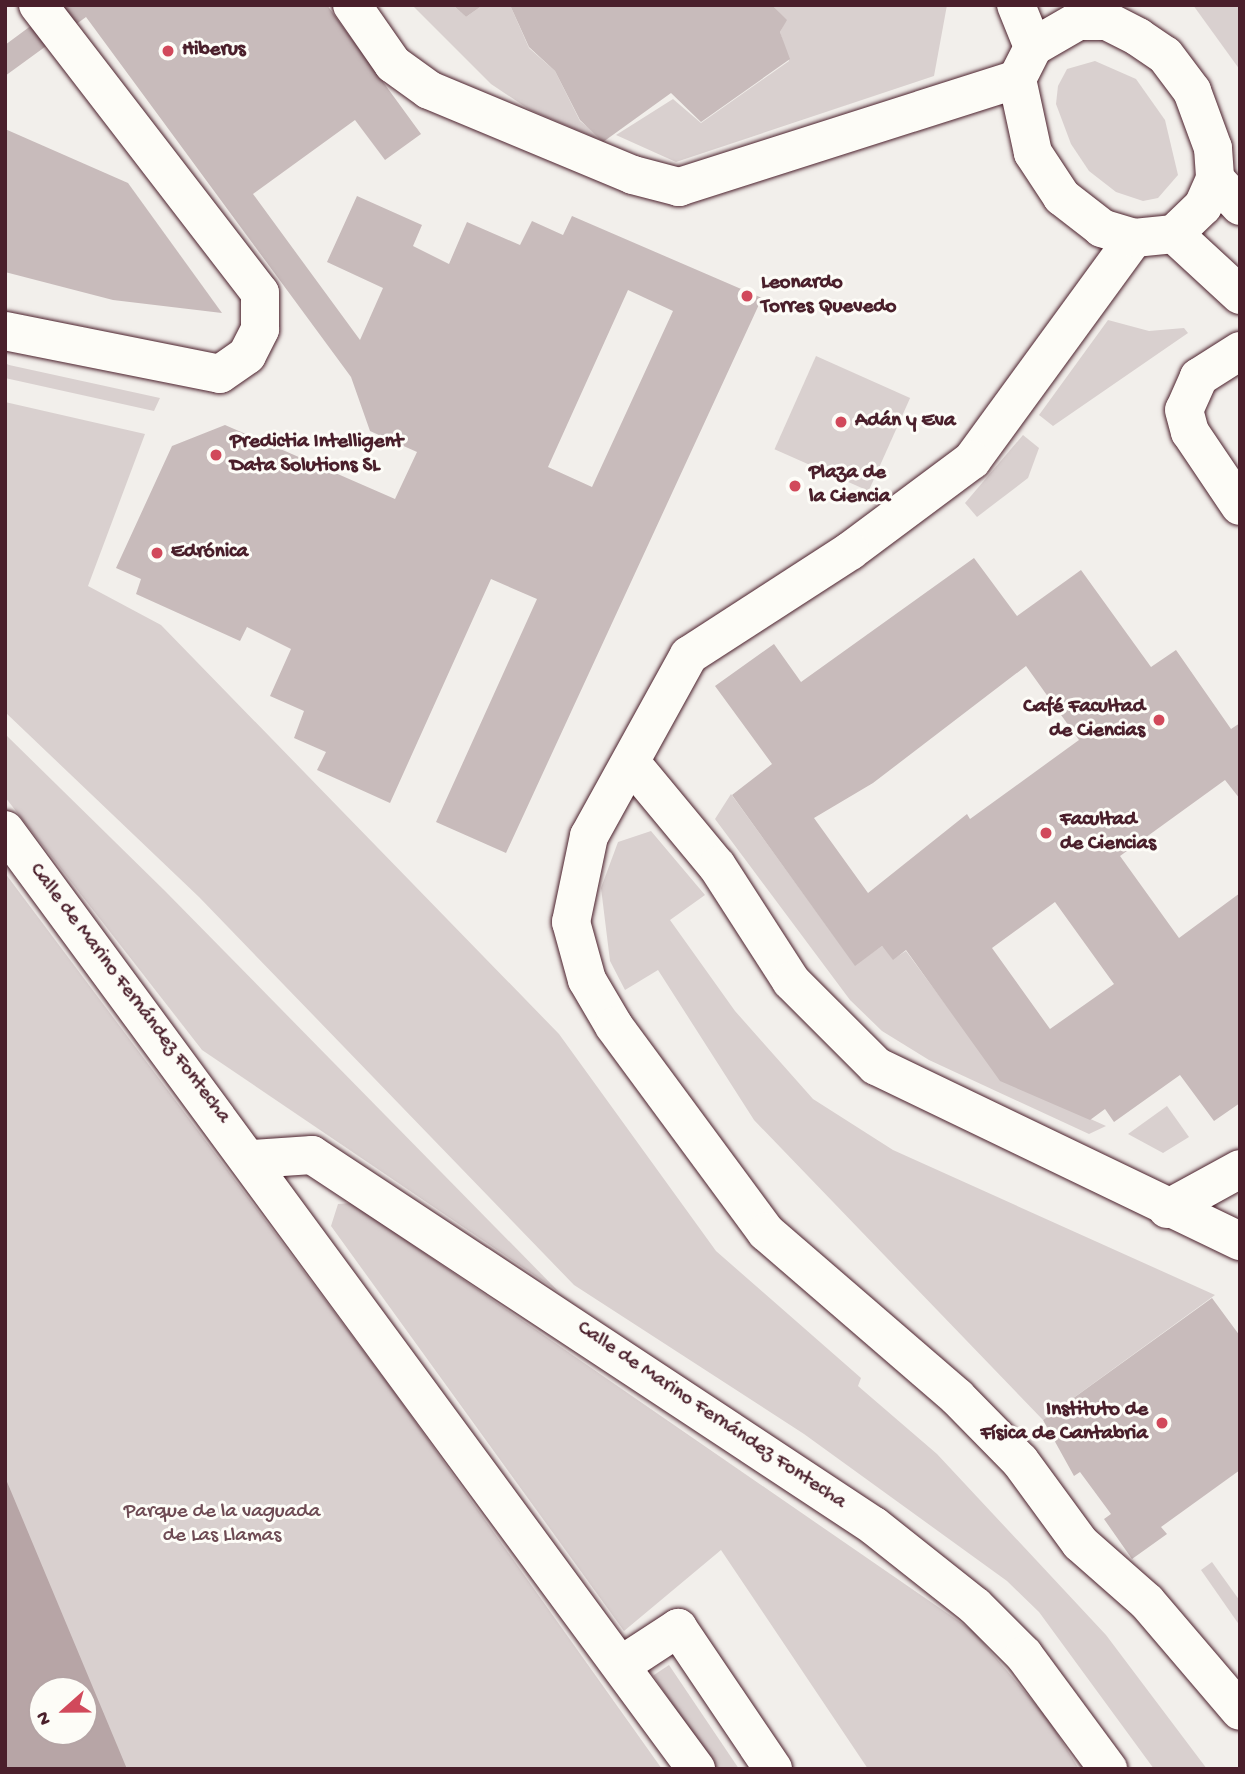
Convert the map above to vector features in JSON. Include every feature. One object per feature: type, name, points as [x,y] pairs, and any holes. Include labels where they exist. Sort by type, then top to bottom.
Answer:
[{"type":"street","points":[[5,331],[220,374],[247,355],[260,329],[260,293],[38,5]]},
{"type":"street","points":[[352,5],[393,64],[429,90],[633,175],[679,187],[1025,63],[1078,21],[1101,13],[1165,55],[1192,91],[1227,192],[1203,206],[1174,234],[1134,238],[1102,228],[1062,197],[1033,153],[1025,63],[1016,5]]},
{"type":"street","points":[[1174,234],[1240,295]]},
{"type":"street","points":[[1134,238],[972,460],[849,551],[689,655],[659,703],[633,765],[589,836],[571,922],[587,980],[614,1026],[766,1232],[957,1397],[1020,1461],[1080,1543],[1147,1602],[1235,1695]]},
{"type":"street","points":[[1240,351],[1199,377],[1184,410],[1190,432],[1240,506]]},
{"type":"street","points":[[633,765],[717,866],[791,981],[876,1066],[1167,1209],[1240,1241]]},
{"type":"street","name":"Calle de Marino Fernández Fontecha","points":[[5,830],[253,1159],[623,1664],[696,1769]]},
{"type":"street","name":"Calle de Marino Fernández Fontecha","points":[[253,1159],[312,1155],[874,1526],[975,1606],[1016,1647],[1073,1713],[1108,1769]]},
{"type":"street","points":[[1167,1209],[1240,1169]]},
{"type":"street","points":[[623,1664],[678,1628],[773,1769]]},
{"type":"green space","points":[[412,5],[453,5],[466,17],[483,5],[510,5],[529,48],[555,71],[580,121],[608,143],[530,110],[491,84]]},
{"type":"green space","points":[[772,5],[947,5],[934,76],[676,162],[616,135],[673,99],[701,123],[789,61],[780,32],[786,20]]},
{"type":"green space","points":[[1193,5],[1240,5],[1240,70]]},
{"type":"green space","points":[[1095,61],[1136,79],[1165,120],[1178,175],[1158,198],[1143,201],[1116,192],[1089,171],[1071,144],[1056,104],[1058,86],[1067,69]]},
{"type":"green space","points":[[1108,320],[1149,331],[1184,328],[1188,333],[1053,426],[1039,415]]},
{"type":"green space","points":[[816,356],[910,398],[869,491],[775,449]]},
{"type":"green space","points":[[5,363],[160,398],[154,411],[5,378]]},
{"type":"green space","points":[[5,402],[145,434],[88,586],[161,625],[559,1034],[716,1251],[861,1378],[858,1386],[937,1454],[1106,1635],[1207,1769],[1154,1769],[1039,1612],[1007,1581],[804,1434],[574,1285],[199,897],[5,712]]},
{"type":"green space","points":[[1023,435],[1039,448],[1028,478],[977,517],[965,503]]},
{"type":"green space","points":[[5,734],[165,891],[559,1292],[202,1050],[5,797]]},
{"type":"green space","points":[[731,794],[855,965],[882,946],[893,959],[906,951],[1000,1078],[1106,1126],[1089,1134],[929,1060],[882,1031],[850,1000],[715,819]]},
{"type":"green space","points":[[651,831],[705,895],[670,920],[735,1011],[813,1099],[893,1150],[1215,1295],[1043,1420],[754,1120],[658,970],[625,990],[610,961],[601,888],[618,842]]},
{"type":"green space","name":"Parque de la vaguada de Las Llamas","points":[[5,873],[394,1392],[662,1769],[5,1769]]},
{"type":"green space","points":[[1167,1106],[1189,1137],[1163,1153],[1128,1134]]},
{"type":"green space","points":[[352,1203],[973,1631],[1048,1719],[1079,1769],[868,1769],[721,1550],[624,1631],[331,1226],[338,1204]]},
{"type":"green space","points":[[1212,1562],[1240,1601],[1240,1626],[1201,1570]]},
{"type":"green space","points":[[669,1665],[739,1769],[716,1769],[653,1676]]},
{"type":"shaded area","points":[[5,1477],[88,1676],[28,1676],[28,1746],[98,1746],[98,1700],[127,1769],[5,1769]]},
{"type":"building","points":[[59,5],[327,5],[421,134],[385,160],[355,120],[253,194],[360,340],[383,288],[327,262],[357,196],[422,225],[413,246],[449,264],[467,222],[520,245],[532,221],[563,235],[572,216],[762,298],[506,853],[436,822],[537,599],[491,579],[390,803],[317,770],[326,752],[294,738],[304,711],[270,696],[291,649],[247,627],[240,641],[136,594],[141,579],[116,568],[172,446],[225,425],[395,499],[417,452],[370,431],[351,377],[86,17],[5,76],[5,45]],"holes":[[[628,290],[673,311],[592,487],[548,467]]]},
{"type":"building","points":[[453,5],[483,5],[466,17]]},
{"type":"building","points":[[510,5],[772,5],[787,20],[780,32],[790,59],[701,122],[671,93],[603,142],[580,120],[555,71],[529,47]]},
{"type":"building","points":[[5,129],[128,183],[222,313],[113,300],[5,272]]},
{"type":"building","name":"Facultad de Ciencias","points":[[974,558],[1017,616],[1081,570],[1151,667],[1176,650],[1231,729],[1240,723],[1240,799],[1225,780],[1120,856],[1179,938],[1240,893],[1240,1103],[1214,1121],[1180,1075],[1114,1122],[1105,1109],[1090,1120],[1000,1081],[906,950],[893,960],[882,946],[855,966],[732,795],[772,764],[715,686],[774,644],[801,682]],"holes":[[[1026,666],[1079,740],[970,819],[967,814],[868,893],[814,818],[873,783]],[[1055,902],[1114,984],[1050,1029],[992,948]]]},
{"type":"building","points":[[1212,1298],[1240,1336],[1240,1470],[1161,1527],[1167,1534],[1132,1559],[1104,1519],[1111,1514],[1080,1472],[1074,1476],[1043,1420]]},
{"type":"place","name":"Hiberus","points":[[168,51]]},
{"type":"place","name":"Leonardo Torres Quevedo","points":[[747,296]]},
{"type":"place","name":"Adán y Eva","points":[[841,422]]},
{"type":"place","name":"Predictia Intelligent Data Solutions SL","points":[[216,455]]},
{"type":"place","name":"Plaza de la Ciencia","points":[[795,486]]},
{"type":"place","name":"Edrónica","points":[[157,553]]},
{"type":"place","name":"Café Facultad de Ciencias","points":[[1159,720]]},
{"type":"place","name":"Facultad de Ciencias","points":[[1046,833]]},
{"type":"place","name":"Instituto de Física de Cantabria","points":[[1162,1423]]}]
